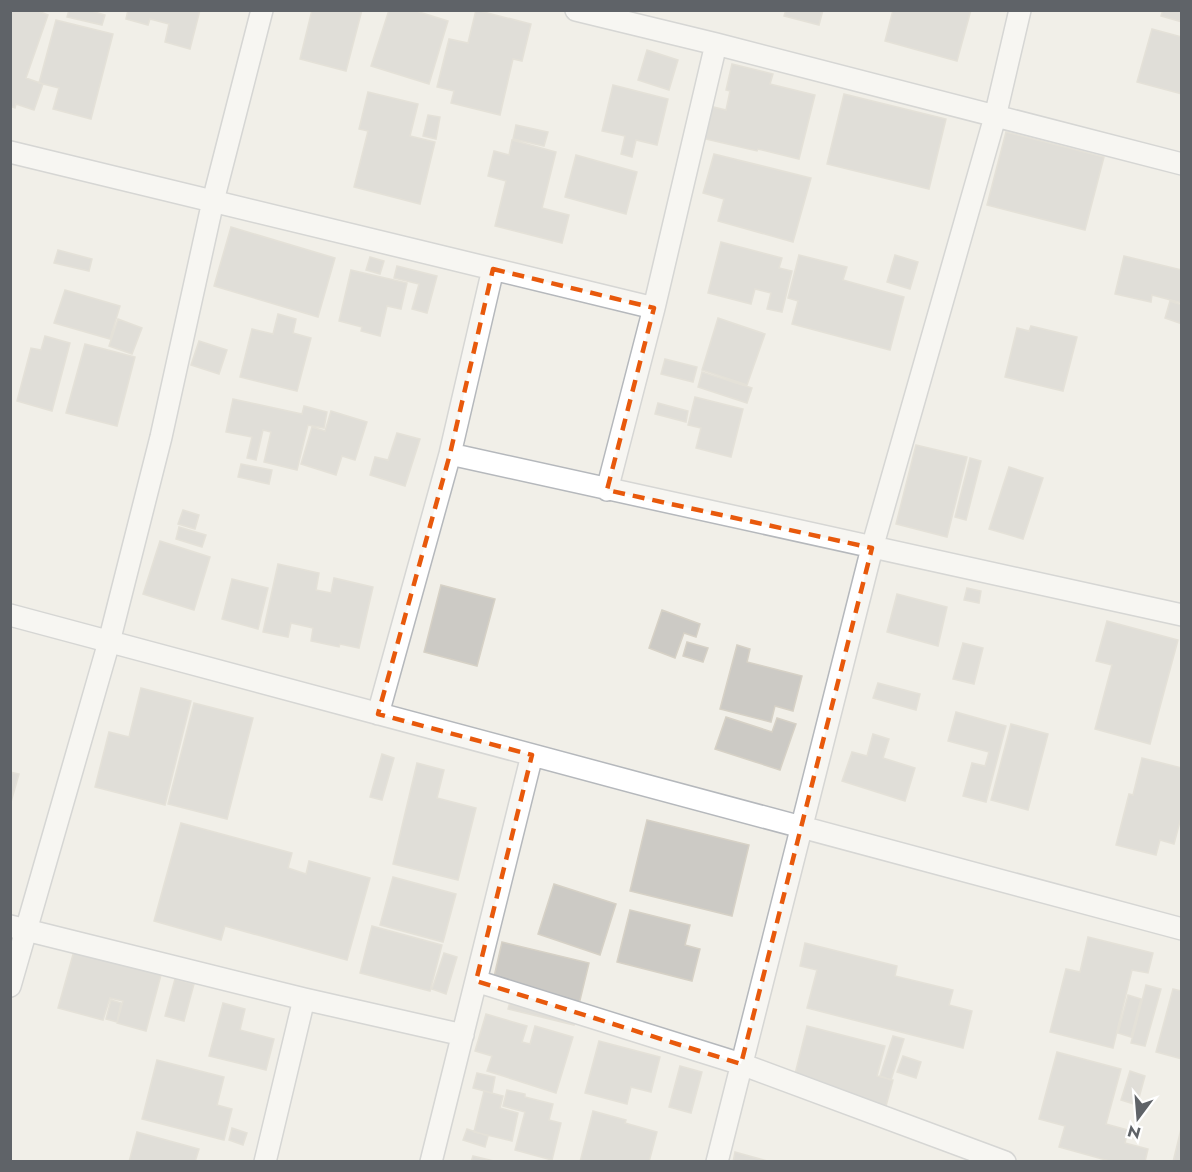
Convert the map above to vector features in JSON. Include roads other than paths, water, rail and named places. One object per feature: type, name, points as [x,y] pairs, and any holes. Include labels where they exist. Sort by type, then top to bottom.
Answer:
[{"type":"street","points":[[10,986],[18,928],[109,642],[161,437],[213,201],[262,10]]},
{"type":"street","points":[[576,10],[1182,164]]},
{"type":"street","points":[[717,1161],[872,548],[995,117],[1020,10]]},
{"type":"street","points":[[608,490],[654,308],[716,44]]},
{"type":"street","points":[[10,152],[654,308]]},
{"type":"street","points":[[378,714],[450,454],[493,269]]},
{"type":"street","points":[[450,454],[1182,615]]},
{"type":"street","points":[[10,615],[1182,929]]},
{"type":"street","points":[[431,1161],[532,754]]},
{"type":"street","points":[[18,928],[304,999],[463,1035]]},
{"type":"street","points":[[476,981],[741,1064],[1005,1161]]},
{"type":"street","points":[[265,1161],[304,999]]}]
